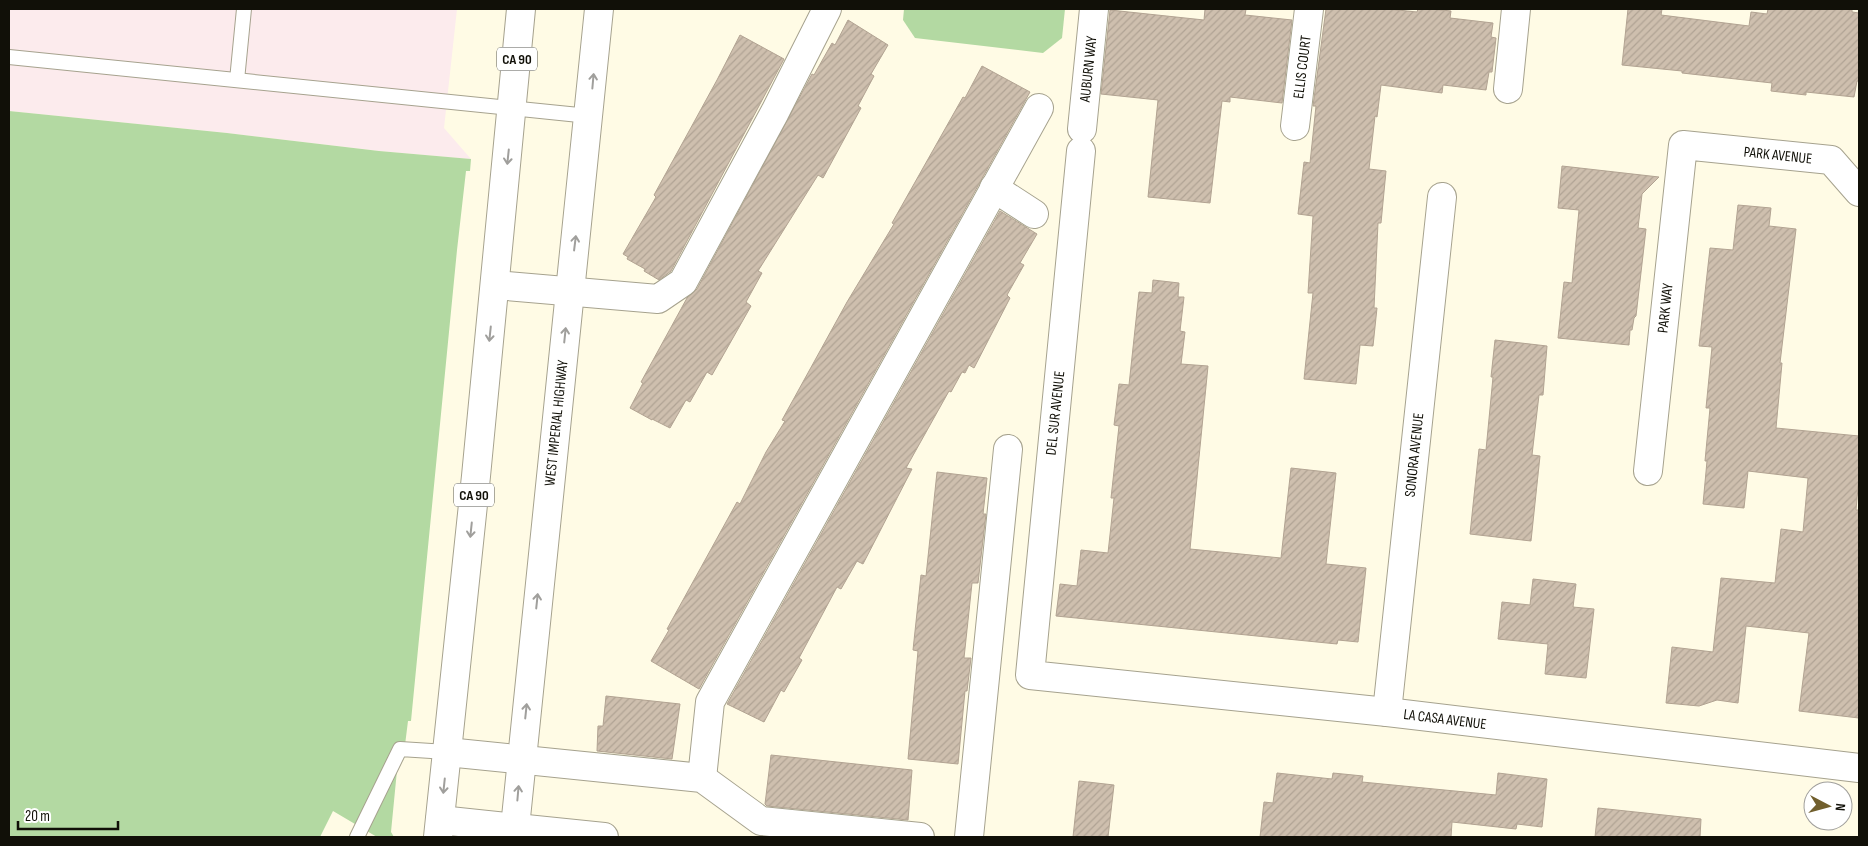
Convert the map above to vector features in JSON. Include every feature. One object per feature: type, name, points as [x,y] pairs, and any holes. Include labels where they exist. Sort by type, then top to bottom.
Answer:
[{"type":"street","name":"CA 90","points":[[439,829],[522,9]]},
{"type":"street","name":"WEST IMPERIAL HIGHWAY","points":[[515,832],[599,9]]},
{"type":"street","points":[[495,285],[658,299],[683,282],[775,112],[827,9]]},
{"type":"street","name":"AUBURN WAY","points":[[1082,140],[1094,9]]},
{"type":"street","name":"ELLIS COURT","points":[[1295,126],[1308,9]]},
{"type":"street","points":[[1508,89],[1516,9]]},
{"type":"street","points":[[702,778],[710,702],[1040,108]]},
{"type":"street","name":"DEL SUR AVENUE","points":[[1030,675],[1082,140]]},
{"type":"street","name":"PARK AVENUE","points":[[1683,145],[1830,160],[1859,192]]},
{"type":"street","name":"PARK WAY","points":[[1648,471],[1683,145]]},
{"type":"street","points":[[994,188],[1034,214]]},
{"type":"street","name":"SONORA AVENUE","points":[[1387,712],[1442,197]]},
{"type":"street","points":[[969,837],[1008,450]]},
{"type":"street","name":"LA CASA AVENUE","points":[[1030,675],[1387,712],[1859,768]]},
{"type":"street","points":[[447,752],[702,778],[761,821],[920,837]]},
{"type":"street","points":[[439,829],[604,837]]},
{"type":"lane","points":[[238,80],[244,9]]},
{"type":"lane","points":[[9,57],[589,116]]},
{"type":"lane","points":[[357,837],[400,749],[447,752]]},
{"type":"shaded area","points":[[9,9],[457,9],[444,128],[471,159],[379,151],[227,133],[9,111]]},
{"type":"green space","points":[[904,9],[1065,9],[1062,38],[1043,53],[915,38],[903,20]]},
{"type":"green space","points":[[9,111],[227,133],[379,151],[471,159],[470,171],[466,171],[457,250],[411,721],[408,721],[403,761],[398,760],[391,832],[394,837],[377,837],[333,811],[320,837],[9,837]]},
{"type":"building","points":[[1205,9],[1246,9],[1245,15],[1292,20],[1282,103],[1230,97],[1230,102],[1222,101],[1210,203],[1148,197],[1158,100],[1101,94],[1110,10],[1204,20]]},
{"type":"building","points":[[1326,9],[1388,9],[1417,12],[1418,9],[1431,9],[1451,11],[1450,18],[1493,23],[1491,37],[1496,38],[1492,72],[1489,72],[1486,90],[1443,85],[1442,93],[1381,85],[1377,117],[1375,116],[1369,169],[1386,171],[1381,223],[1378,223],[1374,308],[1377,308],[1373,346],[1360,345],[1356,384],[1304,379],[1313,293],[1308,293],[1313,216],[1298,214],[1304,162],[1310,163],[1316,106],[1313,106]]},
{"type":"building","points":[[1628,9],[1662,9],[1661,15],[1749,26],[1751,12],[1767,14],[1768,9],[1852,9],[1852,12],[1859,13],[1859,81],[1857,81],[1854,97],[1806,92],[1806,95],[1771,91],[1772,83],[1622,65]]},
{"type":"building","points":[[848,20],[888,45],[871,74],[874,76],[858,106],[861,108],[823,178],[818,175],[758,271],[762,273],[746,302],[751,306],[712,375],[707,372],[690,402],[686,400],[670,428],[652,420],[630,408],[643,383],[641,382],[687,298],[697,289],[812,74],[814,75],[832,43],[835,45]]},
{"type":"building","points":[[740,35],[784,59],[671,271],[659,280],[644,271],[645,269],[627,259],[628,257],[623,254],[656,197],[654,195]]},
{"type":"building","points":[[982,66],[1030,92],[699,689],[651,661],[737,502],[740,504],[766,452],[785,421],[782,420],[847,302],[894,224],[892,223]]},
{"type":"building","points":[[1562,166],[1659,177],[1642,194],[1638,228],[1646,229],[1636,316],[1632,330],[1630,330],[1629,345],[1558,338],[1564,282],[1572,283],[1579,210],[1558,208]]},
{"type":"building","points":[[1738,205],[1771,208],[1769,226],[1796,229],[1780,363],[1782,363],[1776,428],[1859,436],[1859,477],[1856,510],[1859,510],[1859,718],[1799,711],[1809,633],[1746,626],[1738,703],[1717,700],[1699,706],[1666,703],[1672,647],[1713,652],[1721,578],[1775,583],[1781,529],[1803,532],[1808,478],[1748,471],[1744,508],[1703,504],[1710,408],[1706,408],[1712,347],[1699,346],[1710,248],[1733,250]]},
{"type":"building","points":[[1000,211],[1037,234],[1020,263],[1024,265],[1007,295],[1010,298],[974,368],[969,365],[965,373],[962,372],[951,392],[949,391],[906,468],[912,469],[863,564],[857,561],[841,589],[837,587],[799,658],[802,660],[784,692],[781,690],[764,722],[727,704]]},
{"type":"building","points":[[1153,280],[1179,283],[1178,297],[1184,297],[1180,331],[1185,332],[1181,364],[1208,366],[1190,549],[1281,558],[1291,468],[1336,473],[1326,564],[1366,568],[1358,642],[1338,640],[1337,644],[1056,616],[1060,584],[1077,586],[1081,550],[1108,553],[1114,498],[1111,498],[1119,426],[1114,425],[1119,384],[1129,385],[1139,292],[1152,293]]},
{"type":"building","points":[[1495,340],[1547,346],[1543,395],[1539,395],[1532,455],[1540,456],[1531,541],[1470,534],[1479,449],[1486,450]]},
{"type":"building","points":[[937,472],[987,478],[983,514],[986,514],[978,583],[972,583],[964,658],[971,658],[967,691],[965,691],[958,764],[908,759],[918,651],[913,650],[921,575],[926,576]]},
{"type":"building","points":[[1533,579],[1576,584],[1573,607],[1594,609],[1586,678],[1545,674],[1548,644],[1498,639],[1502,602],[1530,605]]},
{"type":"building","points":[[606,696],[680,704],[672,759],[597,751],[598,726],[603,726]]},
{"type":"building","points":[[771,755],[912,770],[908,820],[767,806],[765,804]]},
{"type":"building","points":[[1277,773],[1332,779],[1333,773],[1363,776],[1362,782],[1496,795],[1498,773],[1547,779],[1542,827],[1517,824],[1516,829],[1452,822],[1451,837],[1260,837],[1264,802],[1273,803]]},
{"type":"building","points":[[1079,781],[1114,785],[1108,837],[1073,837]]},
{"type":"building","points":[[1598,808],[1701,819],[1700,837],[1595,837]]}]
